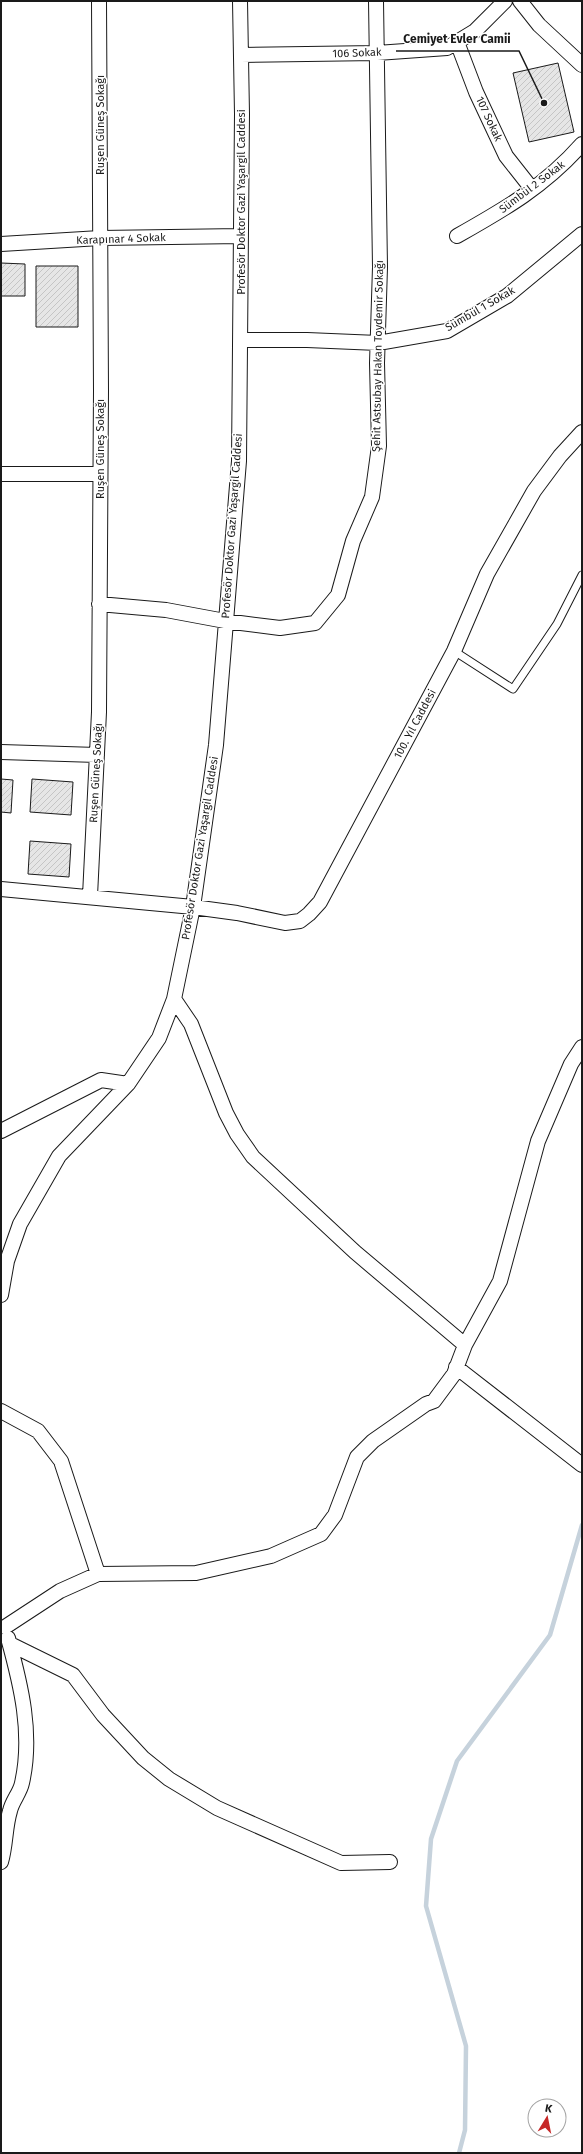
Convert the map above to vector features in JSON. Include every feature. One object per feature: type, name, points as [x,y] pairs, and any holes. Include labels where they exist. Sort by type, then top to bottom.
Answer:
[{"type":"street","name":"Ruşen Güneş Sokağı","points":[[90,896],[97,755],[99,604],[99,1]]},
{"type":"street","name":"Profesör Doktor Gazi Yaşargil Caddesi","points":[[1,1295],[7,1261],[20,1224],[58,1158],[128,1084],[159,1038],[174,999],[193,907],[216,745],[239,461],[241,236],[240,1]]},
{"type":"street","name":"Şehit Astsubay Hakan Toydemir Sokağı","points":[[99,604],[166,610],[225,621],[280,628],[315,623],[338,595],[354,541],[372,497],[379,446],[378,343],[380,267],[376,1]]},
{"type":"street","name":"106 Sokak","points":[[241,56],[376,53],[447,48],[475,31],[505,1]]},
{"type":"street","points":[[520,1],[539,25],[582,65]]},
{"type":"street","name":"107 Sokak","points":[[457,42],[476,92],[506,156],[532,190]]},
{"type":"street","name":"Sümbül 2 Sokak","points":[[457,236],[508,208],[561,168],[582,144]]},
{"type":"street","name":"Sümbül 1 Sokak","points":[[240,340],[307,340],[378,343],[447,331],[507,296],[582,234]]},
{"type":"street","name":"Karapınar 4 Sokak","points":[[1,244],[100,238],[241,236]]},
{"type":"street","name":"100. Yıl Caddesi","points":[[1,889],[90,896],[237,912],[285,923],[300,920],[308,914],[320,902],[454,651],[487,574],[534,491],[560,456],[582,432]]},
{"type":"street","points":[[1,474],[100,474]]},
{"type":"street","points":[[1,752],[97,755]]},
{"type":"street","points":[[174,999],[191,1024],[226,1113],[237,1134],[253,1157],[355,1252],[465,1344]]},
{"type":"street","points":[[1,1862],[5,1848],[5,1809],[22,1784],[26,1755],[24,1701],[10,1644],[3,1624],[60,1591],[98,1574],[196,1573],[271,1556],[321,1534],[335,1515],[357,1457],[373,1441],[426,1404],[434,1401],[454,1374],[465,1344],[500,1281],[538,1141],[571,1064],[582,1047]]},
{"type":"street","points":[[1,1131],[101,1080],[128,1084]]},
{"type":"street","points":[[456,1367],[582,1465]]},
{"type":"street","points":[[1,1411],[38,1431],[61,1461],[98,1574]]},
{"type":"street","points":[[10,1644],[73,1675],[103,1714],[142,1758],[170,1779],[217,1808],[341,1863],[390,1862]]},
{"type":"lane","points":[[454,651],[513,689],[557,624],[582,575]]},
{"type":"building","points":[[558,63],[574,132],[529,142],[513,73]]},
{"type":"building","points":[[1,263],[25,264],[25,296],[1,296]]},
{"type":"building","points":[[36,266],[78,266],[78,327],[36,327]]},
{"type":"building","points":[[1,779],[13,780],[11,813],[1,812]]},
{"type":"building","points":[[32,779],[73,782],[71,815],[30,812]]},
{"type":"building","points":[[30,841],[71,844],[69,877],[28,874]]},
{"type":"waterway","points":[[459,2153],[465,2130],[466,2046],[426,1906],[431,1839],[457,1761],[550,1635],[582,1525]]},
{"type":"place","name":"Cemiyet Evler Camii","points":[[544,103]]}]
